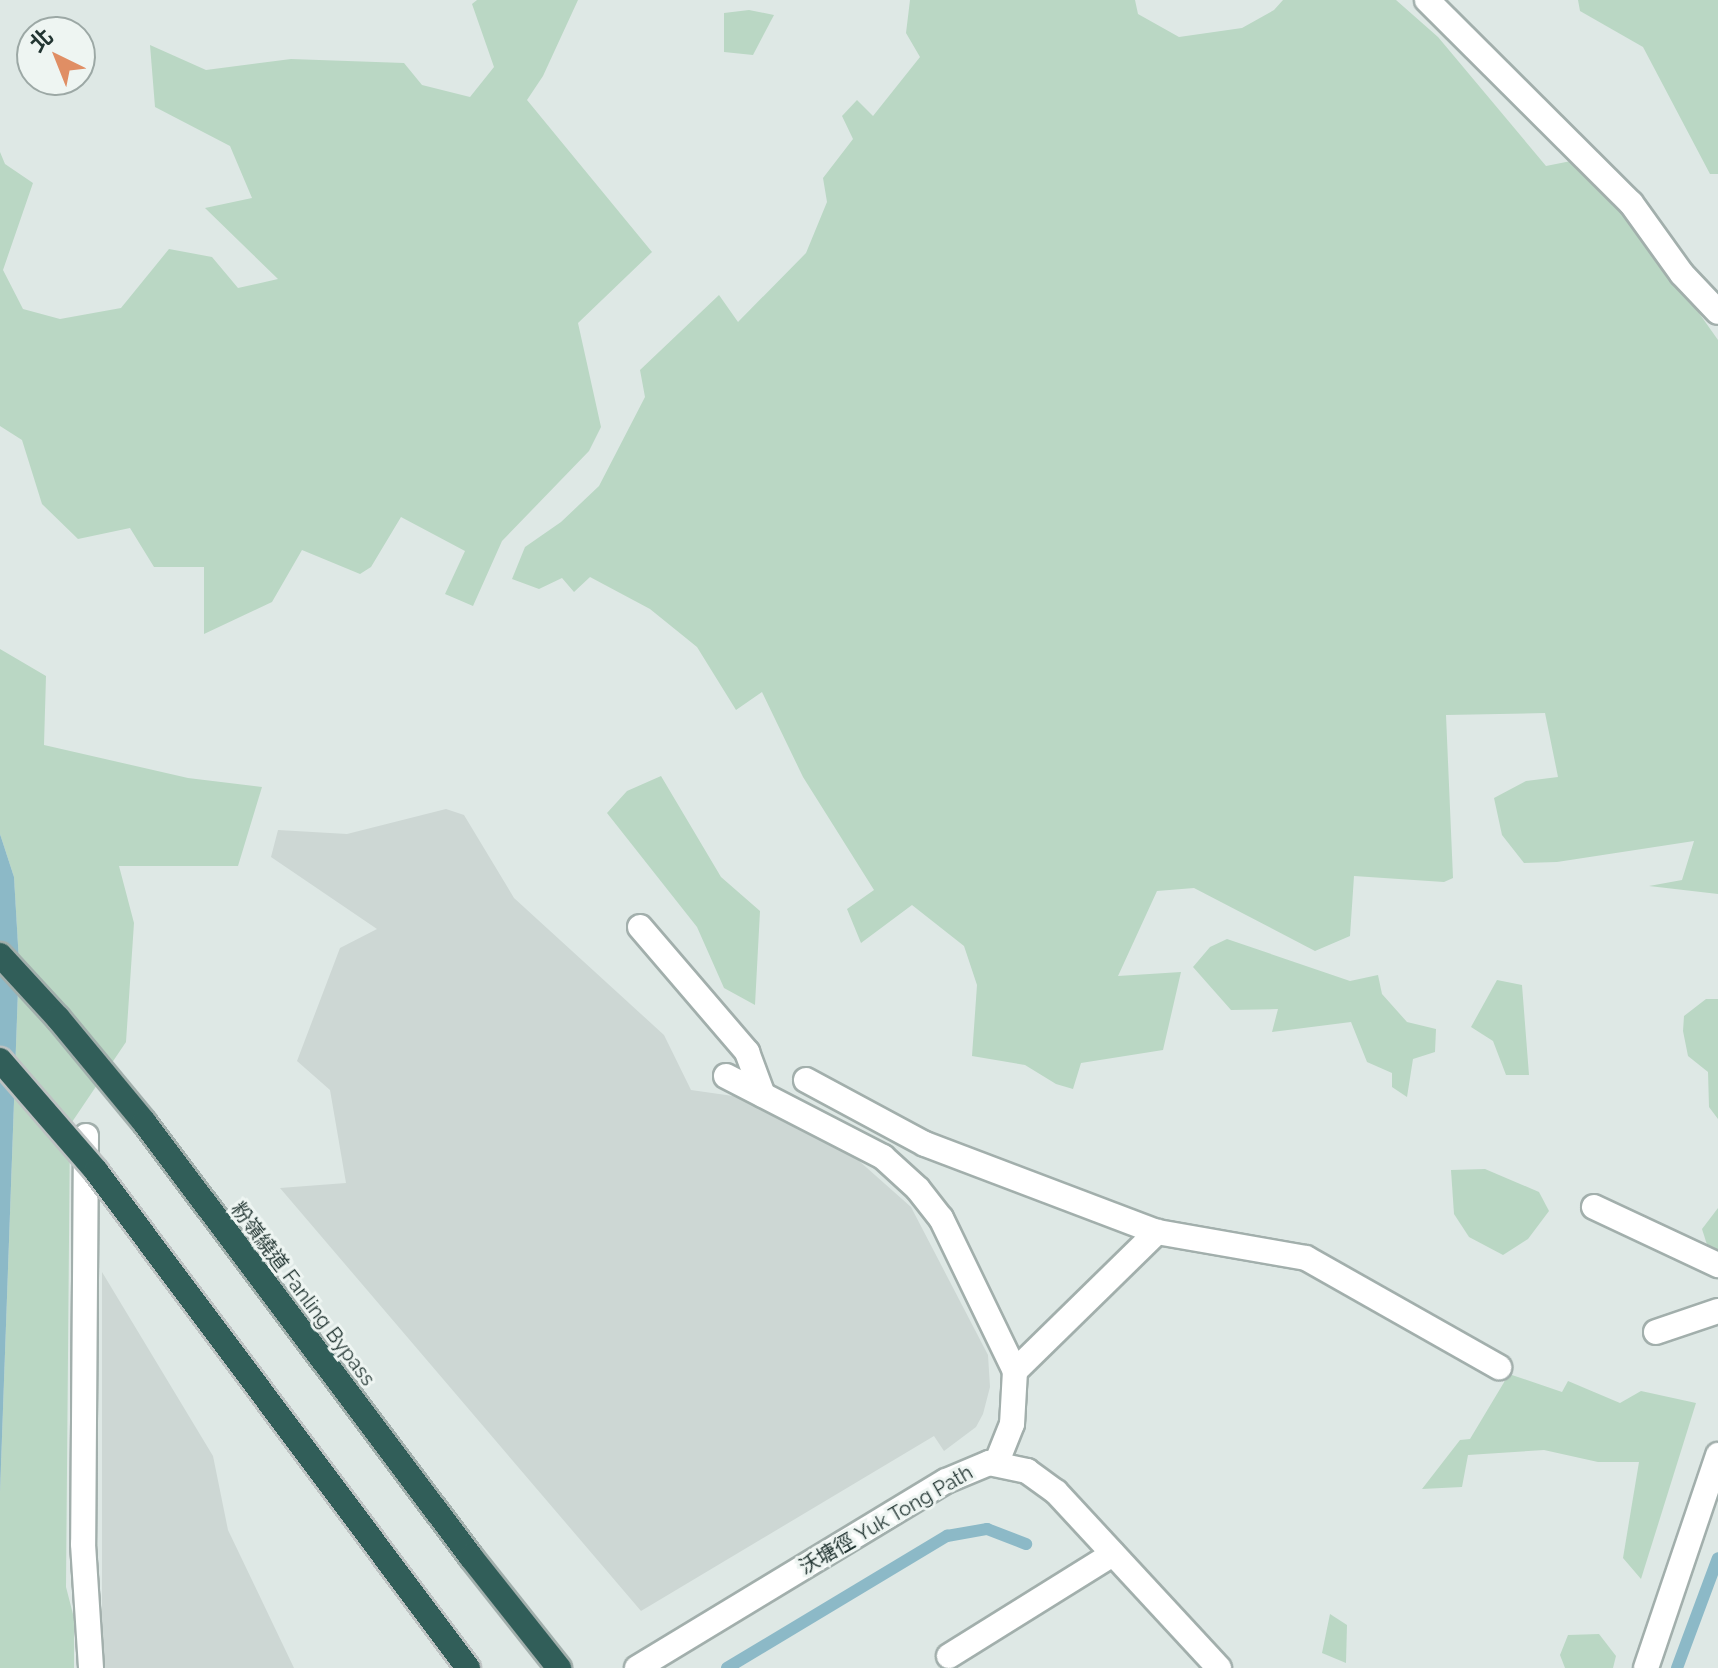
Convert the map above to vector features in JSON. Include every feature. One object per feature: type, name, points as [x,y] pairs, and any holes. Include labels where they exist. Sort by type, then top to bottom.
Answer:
[{"type":"highway","name":"粉嶺繞道 Fanling Bypass","points":[[0,955],[58,1018],[144,1122],[471,1557],[559,1668]]},
{"type":"highway","points":[[0,1060],[96,1171],[468,1668]]},
{"type":"street","points":[[1429,1],[1631,203],[1682,274],[1718,312]]},
{"type":"street","points":[[640,927],[747,1052],[763,1095]]},
{"type":"street","points":[[726,1076],[883,1157],[918,1189],[941,1218],[1015,1371],[1012,1424],[996,1464]]},
{"type":"street","points":[[806,1080],[925,1144],[1157,1232],[1306,1258],[1499,1367]]},
{"type":"street","points":[[86,1136],[83,1544],[91,1668]]},
{"type":"street","points":[[1594,1207],[1718,1265]]},
{"type":"street","points":[[1015,1371],[1157,1232]]},
{"type":"street","points":[[1656,1332],[1718,1311]]},
{"type":"street","points":[[1646,1668],[1718,1455]]},
{"type":"street","name":"沃塘徑 Yuk Tong Path","points":[[637,1668],[946,1481],[989,1463],[1027,1471],[1056,1492],[1219,1668]]},
{"type":"street","points":[[949,1656],[1113,1554]]},
{"type":"shaded area","points":[[446,809],[464,815],[514,898],[664,1035],[691,1090],[740,1097],[849,1152],[911,1207],[988,1355],[990,1387],[983,1414],[976,1427],[944,1451],[934,1436],[641,1611],[280,1188],[346,1183],[330,1090],[297,1061],[340,948],[377,929],[271,857],[278,830],[347,834]]},
{"type":"shaded area","points":[[102,1272],[213,1456],[228,1530],[294,1668],[102,1668]]},
{"type":"green space","points":[[477,0],[578,0],[543,76],[527,100],[652,252],[578,323],[601,427],[589,451],[502,541],[473,606],[445,594],[465,551],[401,517],[371,567],[360,574],[302,550],[272,602],[204,634],[204,567],[154,567],[130,528],[78,539],[42,504],[22,440],[0,426],[0,152],[5,164],[33,183],[3,270],[23,309],[60,319],[121,308],[169,249],[212,257],[238,288],[278,279],[205,208],[252,198],[230,146],[155,107],[150,45],[206,70],[291,59],[404,63],[422,85],[470,97],[494,67],[472,4]]},
{"type":"green space","points":[[910,0],[1135,0],[1138,14],[1179,37],[1242,28],[1274,10],[1283,0],[1396,0],[1438,37],[1546,166],[1571,161],[1622,204],[1718,340],[1718,894],[1649,886],[1682,880],[1694,841],[1557,862],[1524,863],[1502,835],[1494,798],[1526,781],[1558,777],[1545,713],[1446,715],[1453,878],[1444,882],[1354,876],[1350,936],[1315,951],[1194,888],[1157,891],[1118,976],[1181,972],[1163,1050],[1081,1063],[1073,1089],[1056,1084],[1025,1065],[972,1056],[977,985],[964,946],[912,905],[861,943],[847,909],[874,890],[803,777],[762,692],[736,710],[697,647],[650,609],[590,577],[574,592],[562,578],[539,589],[512,579],[525,547],[561,522],[599,486],[645,397],[640,370],[719,295],[738,322],[806,253],[827,202],[823,178],[853,139],[842,116],[857,100],[873,116],[920,57],[906,33]]},
{"type":"green space","points":[[1578,0],[1718,0],[1718,174],[1710,174],[1643,47],[1580,11]]},
{"type":"green space","points":[[749,10],[774,15],[753,55],[724,52],[724,13]]},
{"type":"green space","points":[[0,649],[46,676],[44,745],[188,778],[262,787],[238,866],[119,866],[134,923],[126,1042],[70,1125],[66,1587],[74,1618],[74,1668],[0,1668],[0,1493],[19,962],[14,877],[0,834]]},
{"type":"green space","points":[[661,776],[721,877],[760,911],[755,1005],[724,988],[697,927],[607,813],[627,791]]},
{"type":"green space","points":[[1227,939],[1350,981],[1378,975],[1382,994],[1407,1022],[1436,1029],[1435,1052],[1413,1059],[1407,1097],[1392,1087],[1392,1073],[1367,1062],[1351,1022],[1272,1032],[1278,1009],[1231,1010],[1193,967],[1210,947]]},
{"type":"green space","points":[[1497,980],[1522,985],[1529,1075],[1506,1075],[1493,1041],[1471,1027]]},
{"type":"green space","points":[[1706,999],[1718,999],[1718,1119],[1709,1107],[1708,1072],[1688,1056],[1683,1031],[1684,1016]]},
{"type":"green space","points":[[1485,1169],[1539,1192],[1549,1211],[1528,1239],[1503,1255],[1469,1237],[1454,1214],[1451,1170]]},
{"type":"green space","points":[[1718,1208],[1718,1256],[1710,1254],[1702,1229]]},
{"type":"green space","points":[[1509,1374],[1562,1392],[1568,1381],[1620,1403],[1641,1391],[1696,1403],[1641,1579],[1623,1558],[1639,1462],[1598,1462],[1544,1450],[1468,1455],[1462,1487],[1422,1489],[1460,1440],[1470,1439]]},
{"type":"green space","points":[[1330,1614],[1347,1625],[1346,1663],[1322,1653]]},
{"type":"green space","points":[[1599,1634],[1616,1656],[1613,1668],[1565,1668],[1560,1655],[1568,1635]]},
{"type":"water","points":[[0,834],[14,877],[19,962],[0,1493]]},
{"type":"waterway","points":[[727,1668],[947,1536],[987,1529],[1026,1544]]},
{"type":"waterway","points":[[1677,1668],[1718,1558]]}]
